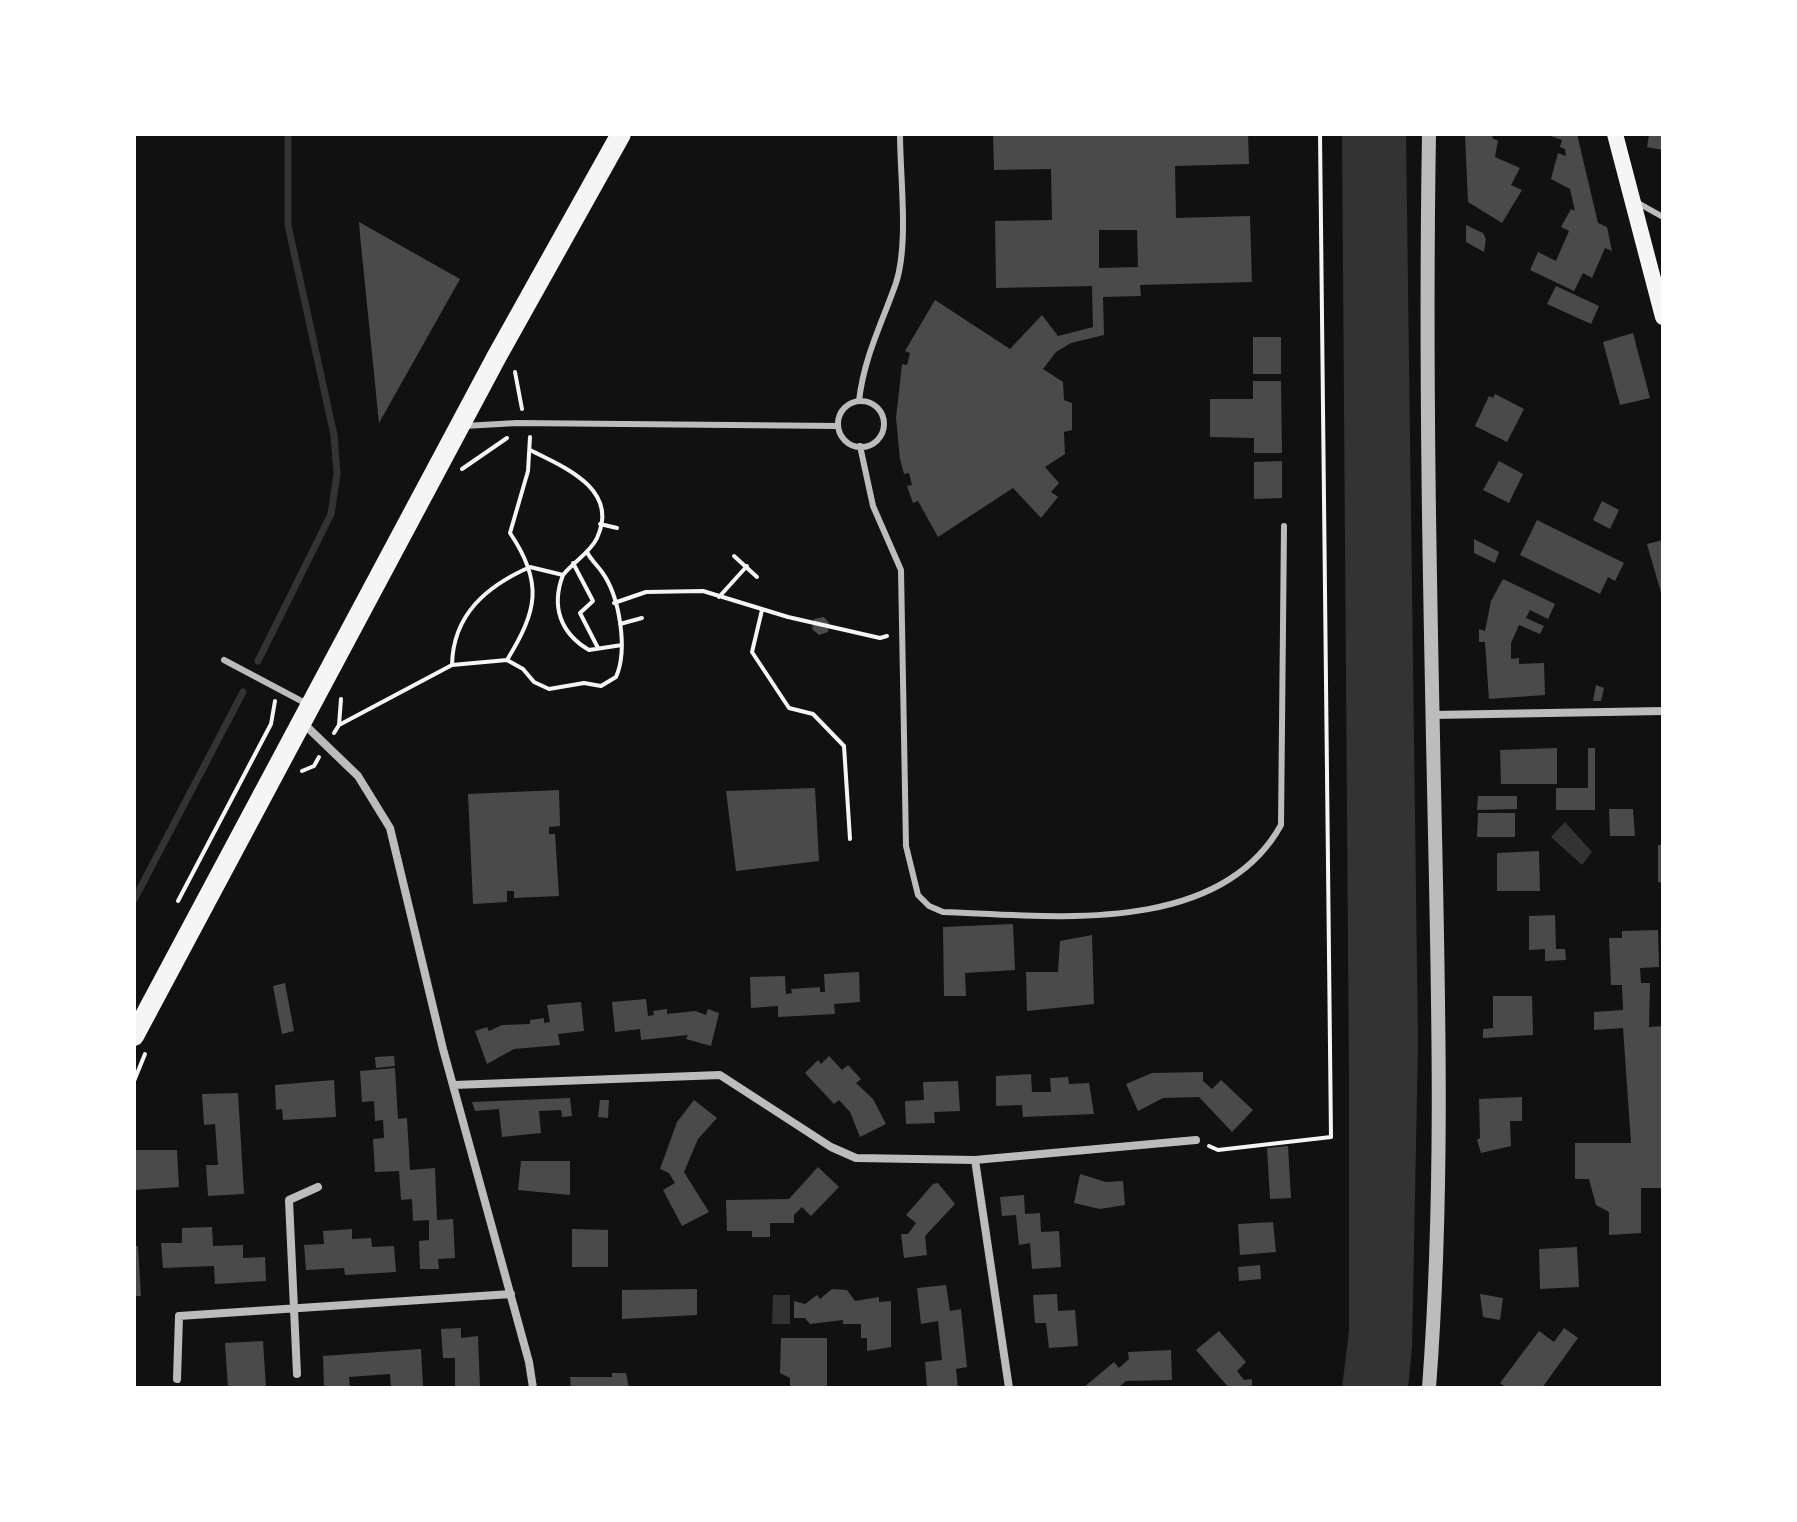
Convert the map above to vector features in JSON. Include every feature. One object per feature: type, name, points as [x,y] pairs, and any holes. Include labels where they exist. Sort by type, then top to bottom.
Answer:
[{"type":"main road","points":[[134,1036],[460,426],[621,134]]},
{"type":"main road","points":[[1615,134],[1663,317]]},
{"type":"street","points":[[1429,134],[1428,433],[1439,1053],[1438,1251],[1429,1388]]},
{"type":"street","points":[[1433,715],[1663,711]]},
{"type":"street","points":[[306,714],[358,776],[390,828],[533,1388]]},
{"type":"street","points":[[454,1085],[720,1075],[831,1147],[856,1158],[975,1160],[1196,1140]]},
{"type":"street","points":[[975,1160],[1009,1388]]},
{"type":"street","points":[[297,1374],[289,1200],[318,1187]]},
{"type":"street","points":[[177,1379],[179,1316],[511,1294]]},
{"type":"lane","points":[[859,401],[867,354],[896,282],[901,253],[900,134]]},
{"type":"lane","points":[[1635,201],[1663,217]]},
{"type":"lane","points":[[859,401],[874,405],[880,411],[884,427],[875,441],[860,446],[847,442],[838,426],[841,412],[859,401]]},
{"type":"lane","points":[[460,426],[530,423],[838,426]]},
{"type":"lane","points":[[860,446],[873,506],[901,570],[906,846],[918,895],[929,906],[943,912],[1099,915],[1192,900],[1228,880],[1267,850],[1281,825],[1284,526]]},
{"type":"lane","points":[[224,660],[306,714]]},
{"type":"path","points":[[1196,1140],[1218,1150],[1331,1137],[1320,134]]},
{"type":"path","points":[[507,660],[530,617],[534,589],[530,567],[510,527],[528,471],[530,423]]},
{"type":"path","points":[[530,450],[575,473],[592,488],[601,508],[596,540],[563,575],[557,600],[563,627],[589,650],[622,645]]},
{"type":"path","points":[[600,524],[617,528]]},
{"type":"path","points":[[339,725],[452,665],[507,660],[523,669],[534,682],[549,689],[584,683],[601,686],[616,677],[622,658],[620,624],[604,574],[587,552]]},
{"type":"path","points":[[734,556],[757,577]]},
{"type":"path","points":[[573,563],[593,601],[580,613],[598,648]]},
{"type":"path","points":[[719,597],[747,566]]},
{"type":"path","points":[[452,665],[469,609],[483,593],[530,567],[563,575]]},
{"type":"path","points":[[614,603],[646,592],[703,591],[762,610],[880,638],[901,633]]},
{"type":"path","points":[[762,610],[752,652],[789,708],[813,714],[844,746],[850,839]]},
{"type":"path","points":[[620,624],[642,618]]},
{"type":"shaded area","points":[[1342,134],[1406,134],[1418,1043],[1412,1347],[1408,1388],[1342,1388],[1349,1331],[1349,1081]]},
{"type":"shaded area","points":[[1565,822],[1592,852],[1582,865],[1551,837]]},
{"type":"shaded area","points":[[773,1295],[790,1295],[790,1324],[772,1324]]},
{"type":"building","points":[[993,134],[1248,134],[1249,164],[1175,166],[1176,218],[1250,216],[1252,282],[1140,285],[1141,296],[1103,297],[1104,335],[1071,343],[1056,352],[1043,369],[1063,382],[1064,400],[1072,403],[1072,430],[1064,432],[1065,454],[1045,467],[1059,483],[1051,492],[1058,497],[1041,518],[1013,488],[938,537],[918,501],[913,503],[907,486],[912,485],[909,473],[904,474],[900,459],[896,418],[902,364],[907,365],[910,353],[905,351],[935,300],[1010,349],[1042,315],[1058,336],[1093,327],[1092,286],[996,288],[995,221],[1052,220],[1051,169],[994,170]],"holes":[[[1099,230],[1137,230],[1138,267],[1099,268]]]},
{"type":"building","points":[[1465,134],[1494,134],[1492,138],[1498,141],[1495,157],[1520,168],[1511,185],[1522,190],[1502,223],[1468,202]]},
{"type":"building","points":[[1545,134],[1577,134],[1598,223],[1607,227],[1612,251],[1605,248],[1592,278],[1583,273],[1574,291],[1530,270],[1538,252],[1556,261],[1569,231],[1561,227],[1571,209],[1575,211],[1570,189],[1551,179],[1558,153],[1566,156],[1565,149],[1560,147],[1562,140]]},
{"type":"building","points":[[1649,134],[1663,134],[1663,150],[1647,147]]},
{"type":"building","points":[[359,222],[460,279],[379,423],[360,235]]},
{"type":"building","points":[[1466,225],[1483,233],[1486,239],[1484,252],[1466,242]]},
{"type":"building","points":[[1556,286],[1599,306],[1591,324],[1547,304]]},
{"type":"building","points":[[1633,333],[1650,398],[1620,405],[1603,342]]},
{"type":"building","points":[[1253,337],[1281,337],[1281,374],[1253,374]]},
{"type":"building","points":[[1253,381],[1281,381],[1282,453],[1254,453],[1254,438],[1210,437],[1210,399],[1253,399]]},
{"type":"building","points":[[1495,394],[1524,409],[1507,442],[1475,426],[1489,396],[1493,398]]},
{"type":"building","points":[[1282,461],[1282,498],[1254,499],[1254,462]]},
{"type":"building","points":[[1499,461],[1523,474],[1509,503],[1483,490]]},
{"type":"building","points":[[1602,501],[1619,510],[1610,529],[1593,520]]},
{"type":"building","points":[[1537,520],[1624,563],[1615,581],[1608,577],[1600,594],[1520,555]]},
{"type":"building","points":[[1474,539],[1499,552],[1495,563],[1474,553]]},
{"type":"building","points":[[1663,540],[1663,596],[1662,596],[1647,544]]},
{"type":"building","points":[[1503,579],[1555,604],[1548,619],[1530,610],[1526,618],[1544,626],[1540,634],[1519,625],[1511,643],[1511,659],[1519,658],[1519,664],[1544,663],[1545,695],[1489,699],[1485,642],[1479,642],[1479,629],[1485,631],[1491,601]]},
{"type":"building","points":[[824,617],[829,623],[828,632],[819,635],[812,629],[814,619]]},
{"type":"building","points":[[1596,685],[1604,688],[1601,701],[1593,701]]},
{"type":"building","points":[[1557,748],[1557,784],[1501,784],[1500,750]]},
{"type":"building","points":[[1588,748],[1595,748],[1595,810],[1556,810],[1556,788],[1588,788]]},
{"type":"building","points":[[815,788],[819,861],[736,871],[726,791]]},
{"type":"building","points":[[559,790],[560,826],[549,827],[549,834],[555,834],[559,896],[514,898],[514,891],[507,891],[507,902],[473,904],[468,794]]},
{"type":"building","points":[[1478,796],[1517,796],[1517,809],[1477,810]]},
{"type":"building","points":[[1609,809],[1633,809],[1635,836],[1610,836]]},
{"type":"building","points":[[1478,813],[1515,813],[1515,837],[1477,837]]},
{"type":"building","points":[[1658,845],[1663,845],[1663,883],[1658,882]]},
{"type":"building","points":[[1539,851],[1540,891],[1497,891],[1497,853]]},
{"type":"building","points":[[1555,915],[1556,949],[1565,949],[1566,960],[1545,961],[1545,949],[1529,950],[1529,916]]},
{"type":"building","points":[[1013,924],[1015,970],[965,973],[966,996],[944,996],[943,927]]},
{"type":"building","points":[[1658,930],[1659,967],[1640,968],[1641,983],[1650,983],[1649,1027],[1663,1026],[1663,1188],[1641,1188],[1641,1233],[1609,1235],[1609,1212],[1596,1205],[1589,1179],[1575,1179],[1575,1143],[1631,1143],[1623,1028],[1594,1030],[1594,1012],[1623,1010],[1622,985],[1611,985],[1609,938],[1622,938],[1622,931]]},
{"type":"building","points":[[1092,935],[1094,1004],[1027,1011],[1026,972],[1058,972],[1060,941]]},
{"type":"building","points":[[859,972],[860,1002],[834,1004],[835,1014],[778,1017],[778,1006],[751,1008],[750,977],[785,976],[786,994],[792,993],[791,989],[820,987],[820,992],[825,992],[824,974]]},
{"type":"building","points":[[285,983],[294,1031],[282,1034],[273,986]]},
{"type":"building","points":[[1493,996],[1532,996],[1533,1035],[1483,1038],[1483,1029],[1493,1028]]},
{"type":"building","points":[[646,999],[648,1016],[654,1015],[653,1011],[667,1009],[667,1014],[695,1011],[706,1015],[708,1009],[719,1013],[711,1046],[686,1039],[688,1035],[641,1040],[640,1029],[615,1032],[612,1002]]},
{"type":"building","points":[[581,1002],[584,1031],[558,1034],[560,1045],[514,1049],[487,1064],[475,1031],[487,1027],[489,1031],[502,1025],[530,1024],[530,1020],[544,1018],[544,1023],[550,1022],[547,1005]]},
{"type":"building","points":[[394,1056],[395,1066],[376,1068],[375,1057]]},
{"type":"building","points":[[829,1056],[842,1070],[848,1065],[861,1079],[856,1083],[873,1099],[886,1124],[860,1137],[850,1112],[839,1100],[834,1104],[805,1073],[818,1060],[821,1064]]},
{"type":"building","points":[[395,1068],[398,1119],[407,1118],[410,1170],[435,1168],[437,1220],[453,1219],[455,1258],[438,1259],[439,1269],[420,1269],[419,1241],[429,1240],[429,1220],[413,1221],[412,1199],[401,1200],[399,1171],[375,1172],[373,1139],[384,1138],[383,1120],[375,1121],[374,1101],[362,1102],[360,1071]]},
{"type":"building","points":[[1203,1072],[1203,1081],[1212,1089],[1221,1080],[1253,1110],[1232,1132],[1199,1097],[1163,1098],[1138,1111],[1126,1084],[1152,1073]]},
{"type":"building","points":[[1031,1074],[1032,1092],[1051,1092],[1050,1078],[1068,1077],[1069,1084],[1089,1083],[1094,1114],[1023,1117],[1022,1105],[996,1106],[996,1076]]},
{"type":"building","points":[[334,1080],[336,1117],[283,1120],[282,1109],[276,1110],[275,1085]]},
{"type":"building","points":[[958,1081],[960,1111],[934,1112],[935,1123],[906,1124],[905,1101],[924,1100],[923,1082]]},
{"type":"building","points":[[238,1093],[244,1194],[208,1196],[206,1165],[218,1165],[215,1124],[204,1125],[202,1094]]},
{"type":"building","points":[[1522,1097],[1522,1121],[1510,1121],[1511,1146],[1481,1153],[1477,1140],[1480,1138],[1479,1099]]},
{"type":"building","points":[[570,1098],[572,1116],[562,1117],[561,1110],[539,1111],[541,1133],[502,1137],[499,1109],[475,1111],[472,1102]]},
{"type":"building","points":[[600,1100],[609,1100],[608,1118],[598,1117]]},
{"type":"building","points":[[694,1100],[717,1118],[698,1139],[684,1172],[709,1212],[682,1226],[663,1190],[675,1183],[669,1173],[660,1169],[677,1122]]},
{"type":"building","points":[[1288,1146],[1291,1198],[1270,1199],[1267,1148]]},
{"type":"building","points":[[134,1150],[177,1150],[179,1187],[134,1190]]},
{"type":"building","points":[[521,1161],[570,1161],[570,1195],[518,1190]]},
{"type":"building","points":[[818,1167],[839,1187],[811,1216],[802,1207],[794,1215],[794,1223],[770,1223],[770,1237],[752,1237],[752,1231],[727,1231],[726,1200],[789,1199]]},
{"type":"building","points":[[1080,1174],[1106,1182],[1123,1181],[1125,1205],[1100,1209],[1074,1203]]},
{"type":"building","points":[[938,1183],[955,1204],[925,1236],[927,1255],[904,1258],[901,1234],[908,1234],[916,1223],[906,1215],[933,1184]]},
{"type":"building","points":[[1024,1195],[1025,1214],[1040,1213],[1041,1232],[1059,1231],[1061,1267],[1032,1269],[1030,1243],[1019,1245],[1016,1215],[1002,1216],[1000,1197]]},
{"type":"building","points":[[1273,1222],[1276,1252],[1240,1255],[1238,1224]]},
{"type":"building","points":[[212,1227],[213,1246],[243,1245],[243,1258],[265,1257],[266,1281],[215,1284],[214,1266],[163,1268],[161,1243],[182,1243],[182,1228]]},
{"type":"building","points":[[352,1229],[352,1239],[371,1238],[372,1247],[394,1246],[396,1272],[345,1275],[344,1268],[306,1270],[304,1245],[324,1244],[323,1231]]},
{"type":"building","points":[[572,1229],[608,1230],[608,1267],[572,1267]]},
{"type":"building","points":[[134,1246],[138,1246],[141,1296],[134,1296]]},
{"type":"building","points":[[1577,1247],[1579,1287],[1540,1289],[1539,1249]]},
{"type":"building","points":[[1260,1265],[1261,1279],[1239,1281],[1238,1267]]},
{"type":"building","points":[[946,1285],[950,1311],[961,1309],[967,1367],[956,1369],[958,1388],[927,1388],[925,1362],[942,1360],[938,1321],[921,1324],[917,1288]]},
{"type":"building","points":[[697,1289],[697,1315],[622,1319],[622,1290]]},
{"type":"building","points":[[832,1289],[847,1290],[855,1301],[879,1297],[879,1302],[891,1301],[891,1347],[867,1351],[867,1338],[861,1338],[861,1324],[843,1324],[843,1320],[810,1324],[805,1318],[794,1318],[794,1301],[805,1304],[817,1295],[820,1299]]},
{"type":"building","points":[[1057,1294],[1058,1311],[1075,1310],[1078,1346],[1049,1348],[1046,1323],[1035,1323],[1033,1295]]},
{"type":"building","points":[[1480,1294],[1503,1298],[1500,1320],[1483,1317]]},
{"type":"building","points":[[461,1328],[461,1338],[478,1336],[480,1388],[455,1388],[455,1358],[443,1358],[441,1329]]},
{"type":"building","points":[[1564,1328],[1578,1338],[1542,1388],[1507,1388],[1500,1383],[1539,1331],[1554,1342]]},
{"type":"building","points":[[1219,1331],[1246,1362],[1237,1371],[1244,1380],[1252,1379],[1252,1388],[1229,1388],[1196,1350]]},
{"type":"building","points":[[781,1338],[827,1338],[827,1388],[790,1388],[790,1378],[780,1373]]},
{"type":"building","points":[[263,1341],[266,1388],[228,1388],[225,1343]]},
{"type":"building","points":[[421,1349],[423,1386],[391,1388],[390,1374],[349,1377],[350,1388],[324,1388],[323,1356]]},
{"type":"building","points":[[1171,1350],[1172,1380],[1126,1381],[1118,1388],[1083,1388],[1114,1362],[1119,1368],[1129,1359],[1128,1352]]},
{"type":"building","points":[[612,1373],[626,1373],[629,1388],[571,1388],[570,1377],[612,1377]]},
{"type":"waterway","points":[[258,661],[331,514],[337,474],[334,435],[288,225],[288,134]]},
{"type":"waterway","points":[[134,900],[243,692]]}]
